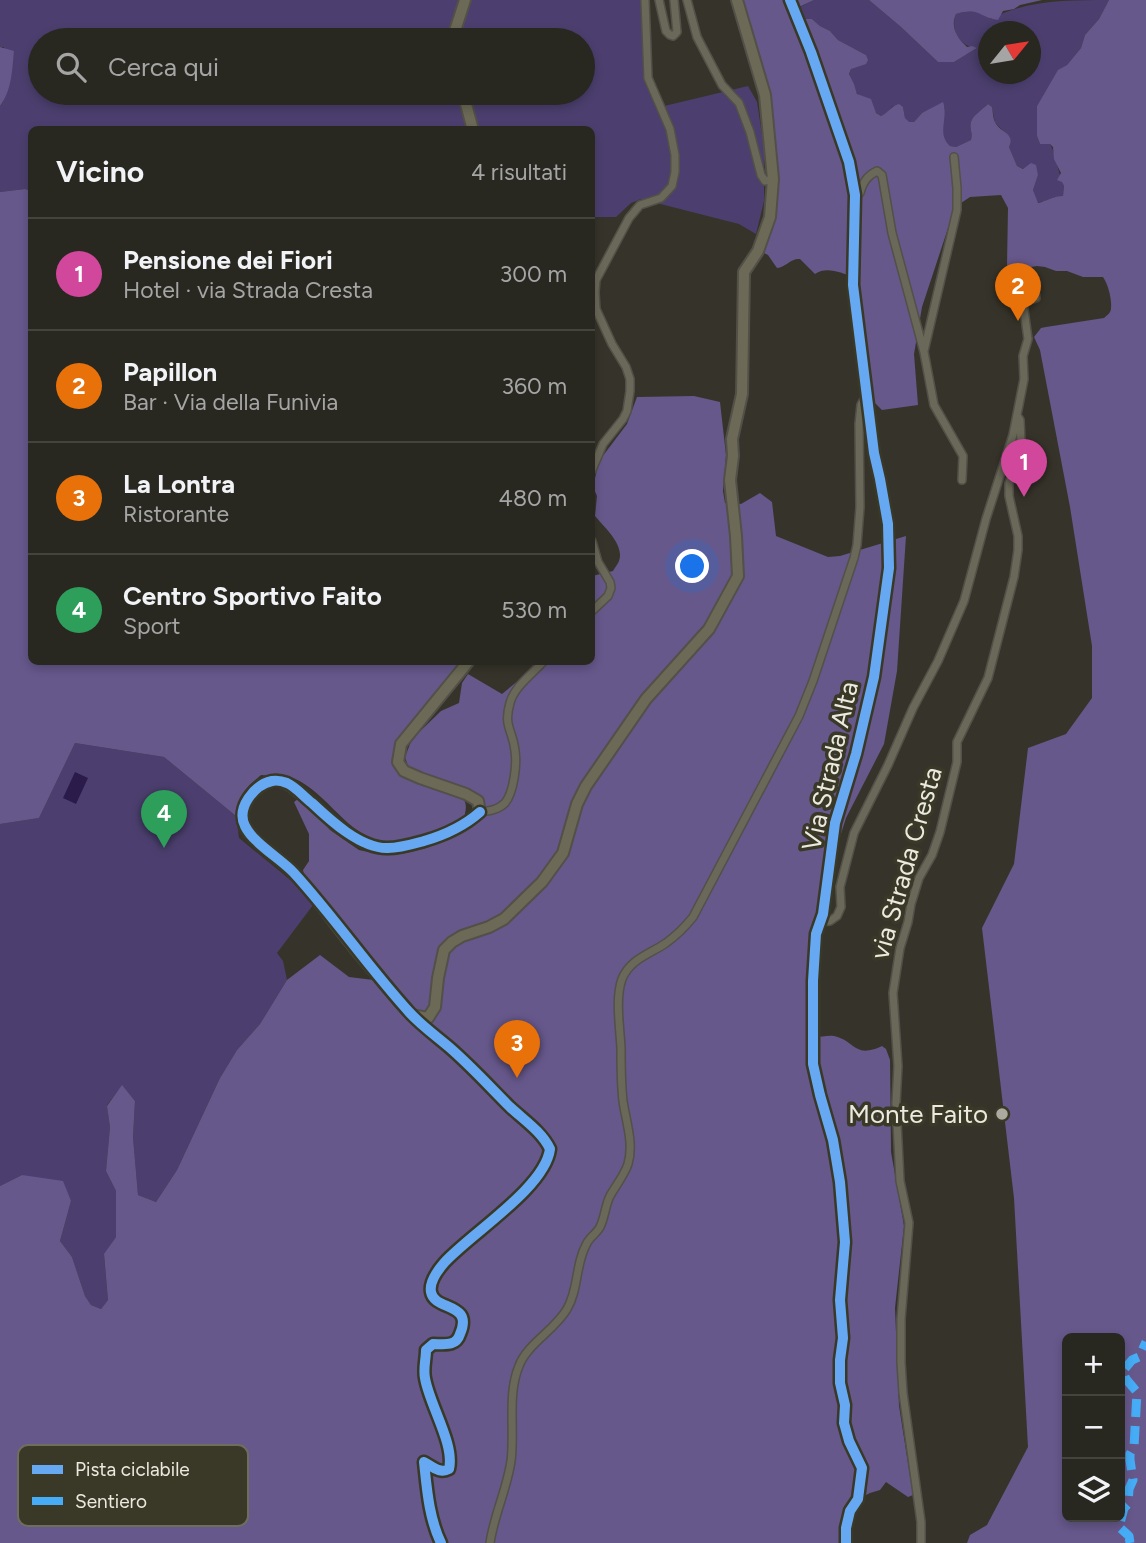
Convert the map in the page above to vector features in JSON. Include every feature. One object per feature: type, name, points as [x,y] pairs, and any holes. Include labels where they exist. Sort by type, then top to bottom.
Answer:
[{"type":"street","points":[[456,28],[466,0]]},
{"type":"street","points":[[595,463],[603,444],[627,411],[630,391],[626,367],[596,309],[596,280],[629,218],[640,205],[661,198],[671,186],[675,172],[670,129],[648,78],[645,0]]},
{"type":"street","points":[[659,0],[666,31],[673,36],[677,32],[674,0]]},
{"type":"street","points":[[687,0],[697,37],[722,85],[739,103],[761,175],[765,181],[773,179]]},
{"type":"street","points":[[411,1015],[428,1018],[432,1014],[444,950],[462,936],[504,919],[542,882],[563,853],[577,804],[586,786],[646,699],[709,629],[738,576],[730,480],[732,439],[742,394],[744,272],[758,251],[770,217],[773,179],[765,95],[737,0]]},
{"type":"street","name":"Via Strada Alta","points":[[790,0],[849,162],[855,195],[853,285],[874,453],[888,524],[889,568],[874,677],[856,754],[835,823],[827,888],[816,934],[812,1051],[820,1095],[833,1140],[845,1242],[840,1300],[843,1338],[840,1382],[845,1405],[844,1423],[862,1468],[858,1499],[850,1511],[846,1528],[846,1543]]},
{"type":"street","points":[[467,105],[473,126]]},
{"type":"street","points":[[924,352],[957,210],[954,157]]},
{"type":"street","points":[[855,195],[860,193],[862,184],[869,175],[877,171],[882,175],[892,233],[924,352],[933,405],[963,456],[962,480]]},
{"type":"street","points":[[821,922],[837,916],[841,908],[840,887],[854,833],[938,661],[964,601],[1017,415],[1024,379],[1023,356],[1028,339],[1023,302]]},
{"type":"street","points":[[489,1543],[512,1459],[514,1391],[519,1365],[567,1309],[587,1242],[600,1228],[609,1198],[627,1165],[631,1146],[623,1098],[619,1005],[622,979],[636,961],[683,930],[693,917],[799,716],[857,545],[860,507],[859,424],[861,405],[867,396]]},
{"type":"street","name":"via Strada Cresta","points":[[921,1543],[901,1363],[901,1319],[909,1223],[899,1170],[896,1103],[898,1066],[893,993],[911,904],[919,878],[932,855],[940,832],[957,762],[957,742],[988,678],[1014,577],[1018,536],[1009,496],[1009,483],[1019,458],[1021,443],[1020,420],[1017,415]]},
{"type":"street","points":[[595,552],[611,588],[608,596],[595,608]]},
{"type":"street","points":[[466,665],[401,744],[398,762],[404,771],[412,775],[466,794],[478,801],[480,812]]},
{"type":"street","points":[[440,1543],[430,1512],[424,1462],[444,1472],[449,1469],[451,1461],[425,1378],[426,1350],[433,1344],[452,1344],[457,1341],[463,1324],[458,1312],[439,1303],[432,1296],[430,1288],[437,1272],[456,1250],[520,1196],[540,1172],[550,1149],[541,1135],[473,1069],[411,1015],[292,871],[245,827],[243,809],[253,792],[270,782],[280,781],[289,784],[352,837],[375,846],[386,849],[442,836],[467,823],[480,812],[493,811],[505,803],[515,771],[515,750],[506,720],[510,700],[520,685],[540,665]]},
{"type":"shaded area","points":[[0,0],[460,0],[450,28],[28,28],[28,105],[461,105],[467,126],[28,126],[28,190],[0,192],[0,106],[3,102],[4,47],[0,47]]},
{"type":"shaded area","points":[[470,0],[641,0],[644,80],[656,108],[748,86],[757,102],[764,148],[764,201],[756,234],[739,224],[641,199],[631,203],[616,217],[595,217],[595,126],[477,126],[471,105],[595,105],[595,28],[460,28]]},
{"type":"shaded area","points":[[741,0],[814,0],[796,11],[801,19],[812,19],[838,40],[866,55],[866,64],[851,69],[849,74],[857,94],[871,99],[876,113],[881,116],[899,104],[909,122],[914,122],[922,113],[943,102],[943,130],[950,146],[956,147],[971,140],[972,120],[988,104],[992,107],[996,124],[1009,136],[1009,147],[1017,166],[1023,169],[1031,163],[1036,165],[1038,175],[1033,190],[1038,203],[1063,196],[1064,186],[1057,180],[1061,173],[1054,159],[1053,147],[1050,144],[1040,144],[1037,136],[1037,106],[1058,70],[1067,65],[1081,48],[1085,35],[1099,19],[1109,0],[1146,0],[1146,1543],[967,1543],[970,1535],[987,1525],[1028,1447],[1014,1198],[982,928],[1014,864],[1028,748],[1066,734],[1092,698],[1092,646],[1070,507],[1040,350],[1034,337],[1041,328],[1104,318],[1111,310],[1109,292],[1103,277],[1083,277],[1067,271],[1037,266],[1015,270],[1007,266],[1008,208],[1001,195],[970,197],[955,207],[922,307],[914,354],[918,405],[882,410],[872,400],[856,279],[829,270],[815,274],[800,259],[777,268],[764,253],[763,248],[769,239],[776,211],[778,186],[771,99]]},
{"type":"shaded area","points":[[814,0],[869,0],[938,62],[954,62],[977,48],[961,41],[954,26],[956,14],[974,12],[992,19],[1033,5],[1109,0],[1099,19],[1085,35],[1081,48],[1067,65],[1058,71],[1037,106],[1037,136],[1040,144],[1050,144],[1064,186],[1063,197],[1037,203],[1033,190],[1038,175],[1017,166],[1009,147],[1010,137],[995,123],[992,107],[988,104],[972,120],[971,140],[956,147],[950,146],[944,138],[945,107],[922,113],[914,122],[908,122],[905,118],[903,107],[893,106],[881,116],[863,102],[849,75],[851,69],[866,55],[838,40],[812,19],[801,19],[796,11]]},
{"type":"shaded area","points":[[869,0],[1042,0],[1003,11],[998,20],[975,12],[956,14],[954,28],[958,36],[967,47],[977,48],[954,62],[938,62]]},
{"type":"shaded area","points":[[0,47],[14,51],[9,87],[0,106]]},
{"type":"shaded area","points":[[28,190],[28,665],[460,665],[398,739],[393,755],[396,769],[405,777],[462,799],[466,810],[464,818],[459,822],[431,833],[398,841],[376,840],[353,827],[312,789],[300,781],[282,775],[261,775],[255,780],[244,792],[236,816],[164,757],[75,743],[39,818],[0,824],[0,192]]},
{"type":"shaded area","points":[[694,396],[720,402],[726,455],[723,491],[725,503],[741,504],[760,493],[772,502],[776,536],[828,557],[840,556],[906,536],[897,671],[884,744],[846,818],[815,916],[816,1037],[834,1036],[866,1051],[882,1046],[890,1060],[891,1152],[904,1226],[895,1308],[899,1406],[913,1495],[908,1497],[886,1482],[880,1490],[860,1498],[841,1527],[840,1543],[0,1543],[0,1186],[22,1175],[63,1181],[71,1201],[60,1241],[72,1257],[85,1296],[91,1305],[101,1309],[108,1300],[104,1254],[116,1237],[116,1191],[106,1171],[110,1127],[107,1106],[122,1085],[135,1101],[133,1137],[138,1195],[156,1202],[177,1170],[220,1078],[237,1050],[260,1024],[287,980],[320,955],[349,977],[390,982],[304,876],[303,870],[309,861],[309,834],[294,802],[298,799],[330,830],[359,850],[383,855],[438,842],[472,827],[479,818],[472,793],[464,787],[408,766],[405,757],[412,739],[441,711],[459,703],[462,683],[468,674],[502,694],[537,665],[595,665],[595,575],[613,571],[620,555],[613,537],[595,516],[595,478],[599,461],[627,424],[637,397]]},
{"type":"shaded area","points":[[75,743],[164,757],[236,816],[239,838],[316,901],[277,953],[283,961],[287,980],[260,1024],[237,1050],[220,1078],[177,1170],[156,1202],[138,1195],[133,1137],[135,1101],[122,1086],[107,1105],[110,1127],[106,1171],[116,1191],[116,1237],[104,1255],[108,1300],[101,1309],[91,1305],[85,1296],[72,1257],[60,1241],[71,1201],[22,1175],[0,1186],[0,824],[39,818]]},
{"type":"shaded area","points":[[75,772],[88,778],[76,804],[63,798]]},
{"type":"marked path","points":[[1130,1543],[1129,1536],[1119,1527],[1133,1480],[1130,1454],[1134,1447],[1137,1392],[1123,1371],[1132,1360],[1139,1357],[1146,1342]]},
{"type":"cycle path","points":[[790,0],[849,162],[855,195],[853,285],[874,453],[888,524],[889,568],[874,677],[856,754],[835,823],[823,914],[816,934],[813,981],[813,1064],[833,1140],[845,1242],[840,1300],[843,1338],[840,1383],[845,1405],[844,1423],[862,1468],[858,1499],[850,1511],[846,1528],[846,1543]]},
{"type":"cycle path","points":[[441,1543],[431,1514],[424,1462],[443,1471],[449,1469],[450,1459],[445,1436],[427,1388],[424,1368],[426,1350],[433,1344],[456,1341],[463,1324],[458,1312],[434,1298],[431,1284],[444,1263],[456,1251],[521,1195],[545,1164],[550,1149],[532,1126],[410,1013],[294,873],[249,832],[245,826],[243,812],[248,798],[259,787],[272,781],[281,781],[294,787],[357,839],[388,848],[406,846],[439,836],[480,812]]},
{"type":"place","name":"Papillon","points":[[1018,321]]},
{"type":"place","name":"Pensione dei Fiori","points":[[1024,497]]},
{"type":"place","name":"Centro Sportivo Faito","points":[[164,848]]},
{"type":"place","name":"La Lontra","points":[[517,1078]]},
{"type":"place","name":"Monte Faito","points":[[1002,1114]]}]
